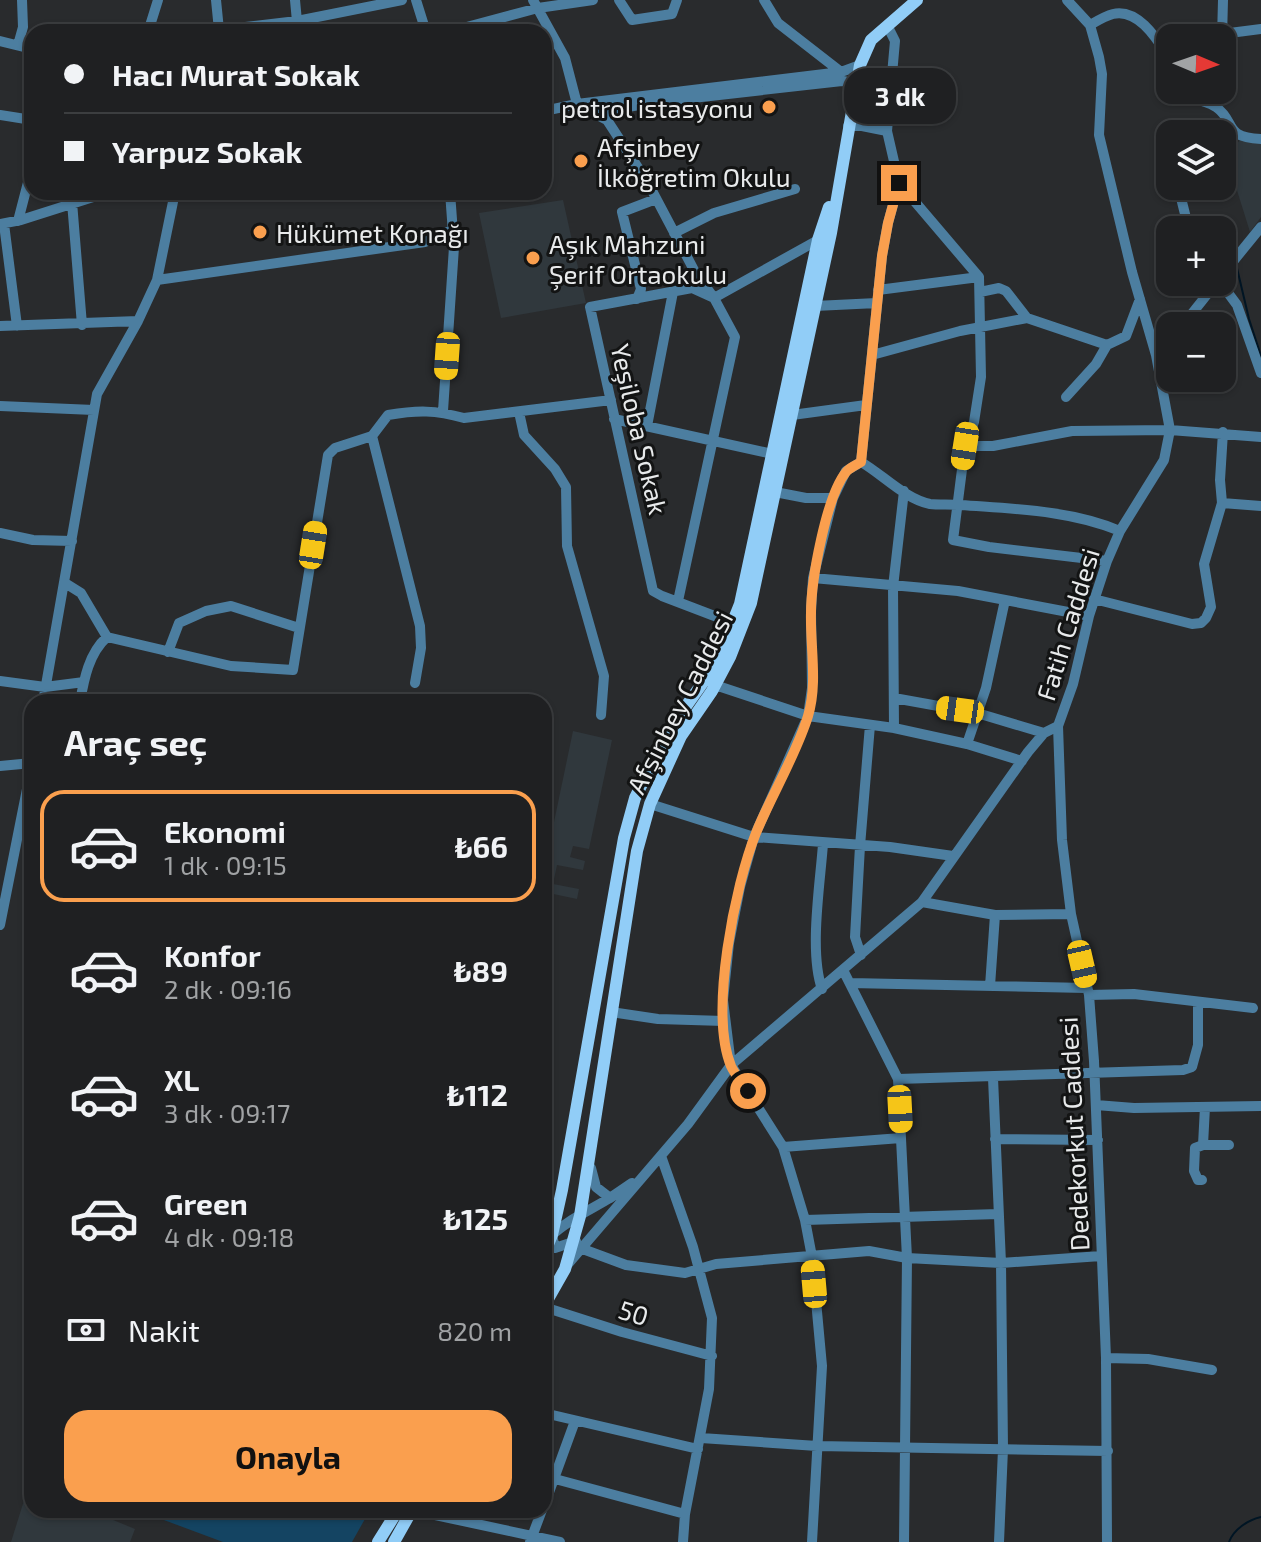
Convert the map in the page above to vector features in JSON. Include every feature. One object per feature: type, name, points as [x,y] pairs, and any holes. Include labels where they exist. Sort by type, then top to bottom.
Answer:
[{"type":"main road","points":[[899,15],[908,0]]},
{"type":"main road","points":[[899,15],[917,0]]},
{"type":"main road","name":"Afşinbey Caddesi","points":[[552,1292],[577,1246],[637,851],[650,804],[681,736],[712,691],[738,625],[843,162],[860,65],[871,40],[899,15]]},
{"type":"main road","name":"Afşinbey Caddesi","points":[[552,1235],[624,838],[635,798],[667,733],[716,664],[751,603],[775,492],[778,455],[792,415],[815,306],[823,241]]},
{"type":"main road","points":[[378,1542],[393,1518]]},
{"type":"main road","points":[[394,1542],[408,1518]]},
{"type":"street","points":[[18,45],[23,27],[22,0]]},
{"type":"street","points":[[150,24],[158,0]]},
{"type":"street","points":[[216,0],[218,24]]},
{"type":"street","points":[[295,0],[298,24]]},
{"type":"street","points":[[306,24],[402,0]]},
{"type":"street","points":[[416,0],[424,24]]},
{"type":"street","points":[[473,24],[536,4],[593,0]]},
{"type":"street","points":[[619,0],[632,20],[672,14],[677,0]]},
{"type":"street","points":[[764,0],[778,23],[841,72]]},
{"type":"street","name":"Fatih Caddesi","points":[[1067,0],[1090,25],[1102,74],[1099,135],[1156,355]]},
{"type":"street","points":[[1221,24],[1223,0]]},
{"type":"street","points":[[536,4],[547,24]]},
{"type":"street","points":[[1090,25],[1112,14],[1123,13],[1136,17],[1156,42]]},
{"type":"street","points":[[888,27],[895,41],[887,131],[899,183],[979,277],[981,377],[974,422],[965,446],[953,540],[1107,561]]},
{"type":"street","points":[[1236,34],[1261,29]]},
{"type":"street","points":[[552,34],[565,58],[577,104],[607,120],[735,337],[678,601]]},
{"type":"street","points":[[0,41],[24,47]]},
{"type":"street","points":[[552,109],[841,72],[860,65]]},
{"type":"street","points":[[577,104],[604,111],[842,81],[857,83]]},
{"type":"street","points":[[1207,104],[1216,107],[1233,131],[1243,137],[1261,139]]},
{"type":"street","points":[[0,115],[24,119]]},
{"type":"street","points":[[848,126],[887,131]]},
{"type":"street","points":[[861,462],[878,290],[888,223],[899,183]]},
{"type":"street","points":[[674,233],[714,213],[795,189]]},
{"type":"street","points":[[18,221],[24,198]]},
{"type":"street","points":[[637,299],[641,289],[622,212],[656,199]]},
{"type":"street","points":[[17,326],[2,224],[79,200]]},
{"type":"street","points":[[44,694],[97,394],[157,280],[173,200]]},
{"type":"street","points":[[443,411],[454,247],[451,200]]},
{"type":"street","points":[[72,202],[82,325]]},
{"type":"street","points":[[1236,258],[1261,227]]},
{"type":"street","points":[[157,280],[425,242],[454,229]]},
{"type":"street","points":[[714,298],[823,241]]},
{"type":"street","points":[[425,242],[454,247]]},
{"type":"street","points":[[695,272],[692,288],[714,298]]},
{"type":"street","points":[[878,290],[979,277]]},
{"type":"street","name":"Yeşiloba Sokak","points":[[692,288],[590,307],[653,591],[738,625]]},
{"type":"street","points":[[980,292],[999,288],[1006,291],[1027,318]]},
{"type":"street","points":[[647,426],[673,292]]},
{"type":"street","points":[[1193,312],[1207,296]]},
{"type":"street","points":[[1230,296],[1237,305],[1261,373]]},
{"type":"street","points":[[1066,397],[1096,364],[1107,345],[1126,336],[1140,299]]},
{"type":"street","points":[[815,306],[877,303]]},
{"type":"street","points":[[872,355],[960,331],[1027,318],[1107,345]]},
{"type":"street","points":[[0,326],[138,321]]},
{"type":"street","name":"Fatih Caddesi","points":[[644,1176],[731,1065],[922,902],[1022,761],[1044,733],[1058,726],[1107,561],[1120,531],[1164,460],[1170,430],[1163,392]]},
{"type":"street","points":[[65,583],[81,593],[107,637],[231,666],[293,670],[328,455],[335,448],[372,436],[388,415],[408,411],[443,411],[464,418],[611,400]]},
{"type":"street","points":[[792,415],[866,405]]},
{"type":"street","points":[[0,406],[94,410]]},
{"type":"street","points":[[519,412],[524,435],[555,469],[566,487],[567,546],[604,676],[601,715]]},
{"type":"street","points":[[614,419],[778,455]]},
{"type":"street","points":[[965,446],[993,446],[1048,433],[1072,431],[1170,430],[1261,437]]},
{"type":"street","points":[[1094,599],[1192,624],[1201,623],[1206,618],[1211,607],[1204,564],[1222,503],[1223,432]]},
{"type":"street","points":[[372,436],[420,626],[421,648],[415,683]]},
{"type":"street","points":[[861,462],[928,504],[1042,512],[1103,524],[1120,531]]},
{"type":"street","points":[[812,1542],[822,1366],[812,1257],[805,1220],[783,1147],[731,1065],[723,1000],[729,943],[754,837],[808,716],[812,688],[813,578],[833,498],[846,471],[861,462]]},
{"type":"street","points":[[894,728],[893,587],[904,491]]},
{"type":"street","points":[[775,492],[806,498],[833,498]]},
{"type":"street","points":[[1222,503],[1261,506]]},
{"type":"street","points":[[0,533],[33,540],[72,541]]},
{"type":"street","points":[[813,578],[958,591],[1089,616]]},
{"type":"street","points":[[967,744],[994,657],[1005,600]]},
{"type":"street","points":[[168,652],[179,623],[206,611],[231,606],[299,628]]},
{"type":"street","points":[[82,694],[96,647],[107,637]]},
{"type":"street","points":[[0,681],[45,687],[84,682]]},
{"type":"street","points":[[712,691],[718,686],[808,716],[894,728],[967,744],[1022,761]]},
{"type":"street","points":[[894,698],[977,713],[1044,733]]},
{"type":"street","points":[[861,955],[855,937],[870,725]]},
{"type":"street","name":"Dedekorkut Caddesi","points":[[1058,726],[1060,817],[1071,914],[1088,992],[1096,1105],[1106,1358],[1107,1542]]},
{"type":"street","points":[[0,766],[24,764]]},
{"type":"street","points":[[650,804],[754,837],[953,856]]},
{"type":"street","points":[[0,925],[24,822]]},
{"type":"street","points":[[822,989],[818,977],[816,943],[823,844]]},
{"type":"street","points":[[922,902],[995,915],[1071,914]]},
{"type":"street","points":[[990,986],[995,915]]},
{"type":"street","points":[[843,970],[898,1079],[907,1258],[904,1542]]},
{"type":"street","points":[[850,983],[990,986],[1134,994],[1253,1008]]},
{"type":"street","points":[[898,1079],[1183,1070],[1192,1067],[1198,1045],[1198,1002]]},
{"type":"street","points":[[611,1012],[658,1019],[724,1021]]},
{"type":"street","points":[[993,1078],[1001,1263],[1003,1449],[999,1542]]},
{"type":"street","points":[[1096,1105],[1134,1108],[1261,1106]]},
{"type":"street","points":[[1203,1145],[1205,1107]]},
{"type":"street","points":[[783,1147],[901,1138]]},
{"type":"street","points":[[995,1139],[1098,1140]]},
{"type":"street","points":[[1202,1180],[1198,1180],[1194,1171],[1195,1148],[1229,1145]]},
{"type":"street","points":[[661,1156],[699,1268],[712,1318],[712,1356],[683,1542]]},
{"type":"street","points":[[590,1163],[596,1187],[610,1198]]},
{"type":"street","points":[[577,1246],[644,1176]]},
{"type":"street","points":[[644,1176],[566,1222],[552,1235],[555,1248],[577,1246],[637,1267],[685,1273],[755,1259],[869,1251],[907,1258],[1001,1263],[1101,1256]]},
{"type":"street","points":[[805,1220],[998,1214]]},
{"type":"street","name":"50","points":[[552,1309],[622,1332],[712,1356]]},
{"type":"street","points":[[1106,1358],[1148,1359],[1212,1370]]},
{"type":"street","points":[[552,1415],[700,1444],[1108,1451]]},
{"type":"street","points":[[552,1473],[575,1421]]},
{"type":"street","points":[[552,1479],[685,1514]]},
{"type":"street","points":[[443,1518],[530,1540],[560,1542]]},
{"type":"street","points":[[530,1540],[539,1518]]},
{"type":"shaded area","points":[[1243,137],[1261,139],[1261,217],[1250,232],[1236,187],[1236,144]]},
{"type":"shaded area","name":"Aşık Mahzuni Şerif Ortaokulu","points":[[563,200],[586,303],[501,318],[479,213]]},
{"type":"shaded area","points":[[573,731],[612,740],[589,849],[573,846],[570,857],[585,861],[583,870],[557,865],[553,884],[579,889],[577,899],[552,894],[552,832]]},
{"type":"shaded area","points":[[24,1501],[24,1518],[108,1518],[135,1529],[130,1542],[11,1542]]},
{"type":"shaded area","points":[[158,1518],[366,1518],[352,1542],[223,1542]]},
{"type":"waterway","points":[[1236,264],[1261,356]]},
{"type":"waterway","points":[[1229,1542],[1242,1526],[1261,1517]]},
{"type":"place","name":"petrol istasyonu","points":[[769,107]]},
{"type":"place","name":"Afşinbey İlköğretim Okulu","points":[[581,161]]},
{"type":"place","name":"Hükümet Konağı","points":[[260,232]]},
{"type":"place","name":"Aşık Mahzuni Şerif Ortaokulu","points":[[533,258]]},
{"type":"route","points":[[748,1091],[731,1065],[725,1031],[723,1000],[729,943],[754,837],[808,716],[812,688],[813,578],[833,498],[846,471],[861,462],[882,256],[899,183]]}]
